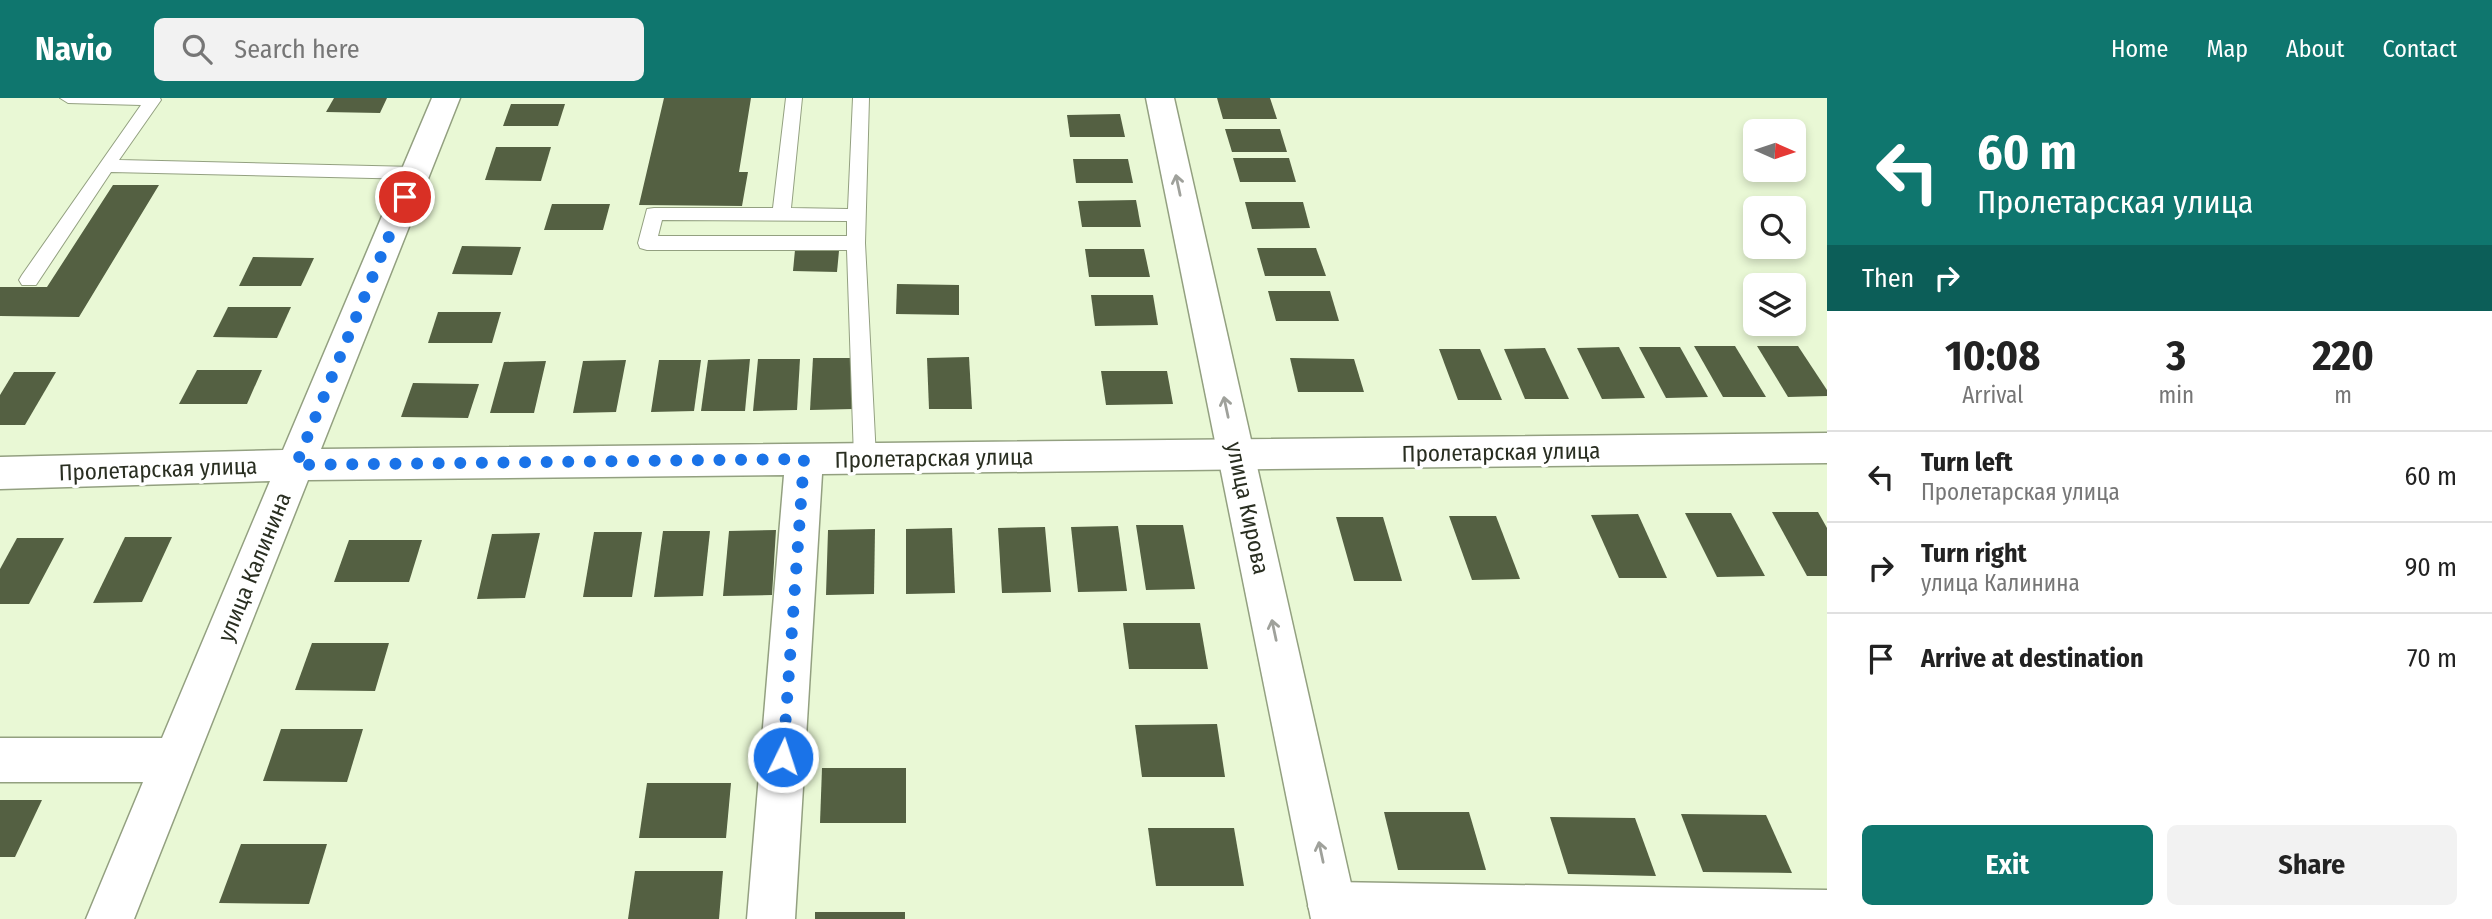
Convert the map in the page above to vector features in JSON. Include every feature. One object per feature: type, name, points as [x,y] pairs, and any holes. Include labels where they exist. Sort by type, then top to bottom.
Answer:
[{"type":"street","name":"улица Калинина","points":[[110,919],[446,98]]},
{"type":"street","name":"улица Кирова","points":[[1160,98],[1334,912]]},
{"type":"street","name":"Пролетарская улица","points":[[0,473],[296,465],[1827,448]]},
{"type":"street","points":[[771,919],[804,459]]},
{"type":"street","points":[[0,760],[175,760]]},
{"type":"street","points":[[1334,912],[1827,914]]},
{"type":"lane","points":[[29,280],[153,100],[68,98]]},
{"type":"lane","points":[[781,215],[794,98]]},
{"type":"lane","points":[[861,98],[856,243],[865,458]]},
{"type":"lane","points":[[107,166],[415,173]]},
{"type":"lane","points":[[856,215],[654,214],[647,243],[856,243]]},
{"type":"building","points":[[334,98],[387,98],[380,113],[326,112]]},
{"type":"building","points":[[664,98],[751,98],[739,172],[748,172],[742,206],[639,205]]},
{"type":"building","points":[[1217,98],[1270,98],[1277,119],[1223,119]]},
{"type":"building","points":[[511,104],[565,104],[558,126],[503,126]]},
{"type":"building","points":[[1120,114],[1125,137],[1070,137],[1067,115]]},
{"type":"building","points":[[1225,129],[1280,129],[1287,152],[1232,152]]},
{"type":"building","points":[[496,147],[551,147],[541,181],[485,180]]},
{"type":"building","points":[[1233,158],[1289,158],[1296,182],[1240,182]]},
{"type":"building","points":[[1073,159],[1128,159],[1133,183],[1076,183]]},
{"type":"building","points":[[113,185],[159,185],[79,317],[0,316],[0,287],[47,287]]},
{"type":"building","points":[[1136,200],[1141,227],[1082,227],[1078,201]]},
{"type":"building","points":[[1245,202],[1303,202],[1310,228],[1252,229]]},
{"type":"building","points":[[552,204],[610,204],[603,230],[544,230]]},
{"type":"building","points":[[462,246],[521,247],[512,275],[452,274]]},
{"type":"building","points":[[1257,248],[1316,248],[1326,276],[1265,276]]},
{"type":"building","points":[[1085,249],[1144,249],[1150,277],[1089,277]]},
{"type":"building","points":[[795,250],[839,251],[837,272],[793,271]]},
{"type":"building","points":[[253,257],[314,258],[301,286],[239,286]]},
{"type":"building","points":[[897,284],[959,285],[959,315],[896,314]]},
{"type":"building","points":[[1268,291],[1330,291],[1339,321],[1276,321]]},
{"type":"building","points":[[1091,295],[1153,295],[1158,325],[1095,326]]},
{"type":"building","points":[[228,307],[291,307],[277,338],[213,337]]},
{"type":"building","points":[[438,312],[501,312],[492,343],[428,343]]},
{"type":"building","points":[[1694,346],[1735,346],[1766,397],[1723,397]]},
{"type":"building","points":[[1757,346],[1798,346],[1827,390],[1827,396],[1788,397]]},
{"type":"building","points":[[1619,347],[1645,398],[1602,399],[1577,348]]},
{"type":"building","points":[[1639,347],[1680,347],[1708,397],[1666,398]]},
{"type":"building","points":[[1545,348],[1569,399],[1525,399],[1504,349]]},
{"type":"building","points":[[1439,349],[1480,349],[1502,400],[1458,400]]},
{"type":"building","points":[[969,357],[972,409],[929,409],[927,358]]},
{"type":"building","points":[[813,358],[855,358],[853,409],[810,410]]},
{"type":"building","points":[[1290,358],[1354,359],[1364,392],[1298,392]]},
{"type":"building","points":[[750,359],[745,411],[701,411],[708,360]]},
{"type":"building","points":[[758,359],[800,359],[797,410],[753,411]]},
{"type":"building","points":[[626,360],[616,412],[573,413],[583,361]]},
{"type":"building","points":[[659,360],[701,360],[694,411],[651,412]]},
{"type":"building","points":[[546,361],[534,413],[490,413],[504,362]]},
{"type":"building","points":[[197,370],[262,370],[247,404],[179,404]]},
{"type":"building","points":[[1101,371],[1167,371],[1173,404],[1106,405]]},
{"type":"building","points":[[14,372],[56,372],[25,425],[0,425],[0,395]]},
{"type":"building","points":[[413,383],[479,384],[468,418],[401,417]]},
{"type":"building","points":[[1772,512],[1818,512],[1827,528],[1827,576],[1807,576]]},
{"type":"building","points":[[1685,513],[1731,513],[1765,576],[1717,577]]},
{"type":"building","points":[[1638,514],[1667,578],[1619,578],[1591,515]]},
{"type":"building","points":[[1449,516],[1496,516],[1520,579],[1472,580]]},
{"type":"building","points":[[1336,517],[1383,517],[1402,581],[1354,581]]},
{"type":"building","points":[[1136,525],[1183,525],[1195,589],[1146,590]]},
{"type":"building","points":[[1118,526],[1127,591],[1078,592],[1071,527]]},
{"type":"building","points":[[1045,527],[1051,592],[1002,593],[998,528]]},
{"type":"building","points":[[952,528],[955,593],[906,594],[906,529]]},
{"type":"building","points":[[875,529],[874,594],[826,595],[828,530]]},
{"type":"building","points":[[776,530],[772,595],[723,596],[729,531]]},
{"type":"building","points":[[663,531],[710,531],[703,596],[654,597]]},
{"type":"building","points":[[594,532],[642,532],[632,597],[583,597]]},
{"type":"building","points":[[540,533],[525,598],[477,599],[492,534]]},
{"type":"building","points":[[125,537],[172,537],[142,602],[93,603]]},
{"type":"building","points":[[17,538],[64,538],[29,604],[0,604],[0,569]]},
{"type":"building","points":[[349,540],[422,540],[409,582],[334,582]]},
{"type":"building","points":[[1123,623],[1200,623],[1208,669],[1129,669]]},
{"type":"building","points":[[312,643],[389,643],[375,691],[295,690]]},
{"type":"building","points":[[1217,724],[1225,777],[1142,777],[1135,725]]},
{"type":"building","points":[[281,729],[363,729],[347,782],[263,781]]},
{"type":"building","points":[[822,768],[906,768],[906,823],[820,823]]},
{"type":"building","points":[[647,783],[731,783],[726,838],[639,838]]},
{"type":"building","points":[[0,800],[42,800],[15,857],[0,857]]},
{"type":"building","points":[[1384,812],[1469,812],[1486,870],[1398,870]]},
{"type":"building","points":[[1681,814],[1766,815],[1792,873],[1703,872]]},
{"type":"building","points":[[1550,817],[1635,818],[1656,876],[1568,874]]},
{"type":"building","points":[[1148,828],[1234,828],[1244,886],[1156,886]]},
{"type":"building","points":[[241,844],[327,844],[309,904],[219,903]]},
{"type":"building","points":[[635,871],[723,871],[719,919],[628,919]]},
{"type":"building","points":[[815,912],[905,912],[905,919],[815,919]]},
{"type":"route","points":[[405,197],[296,465],[804,459],[783,757]]}]
